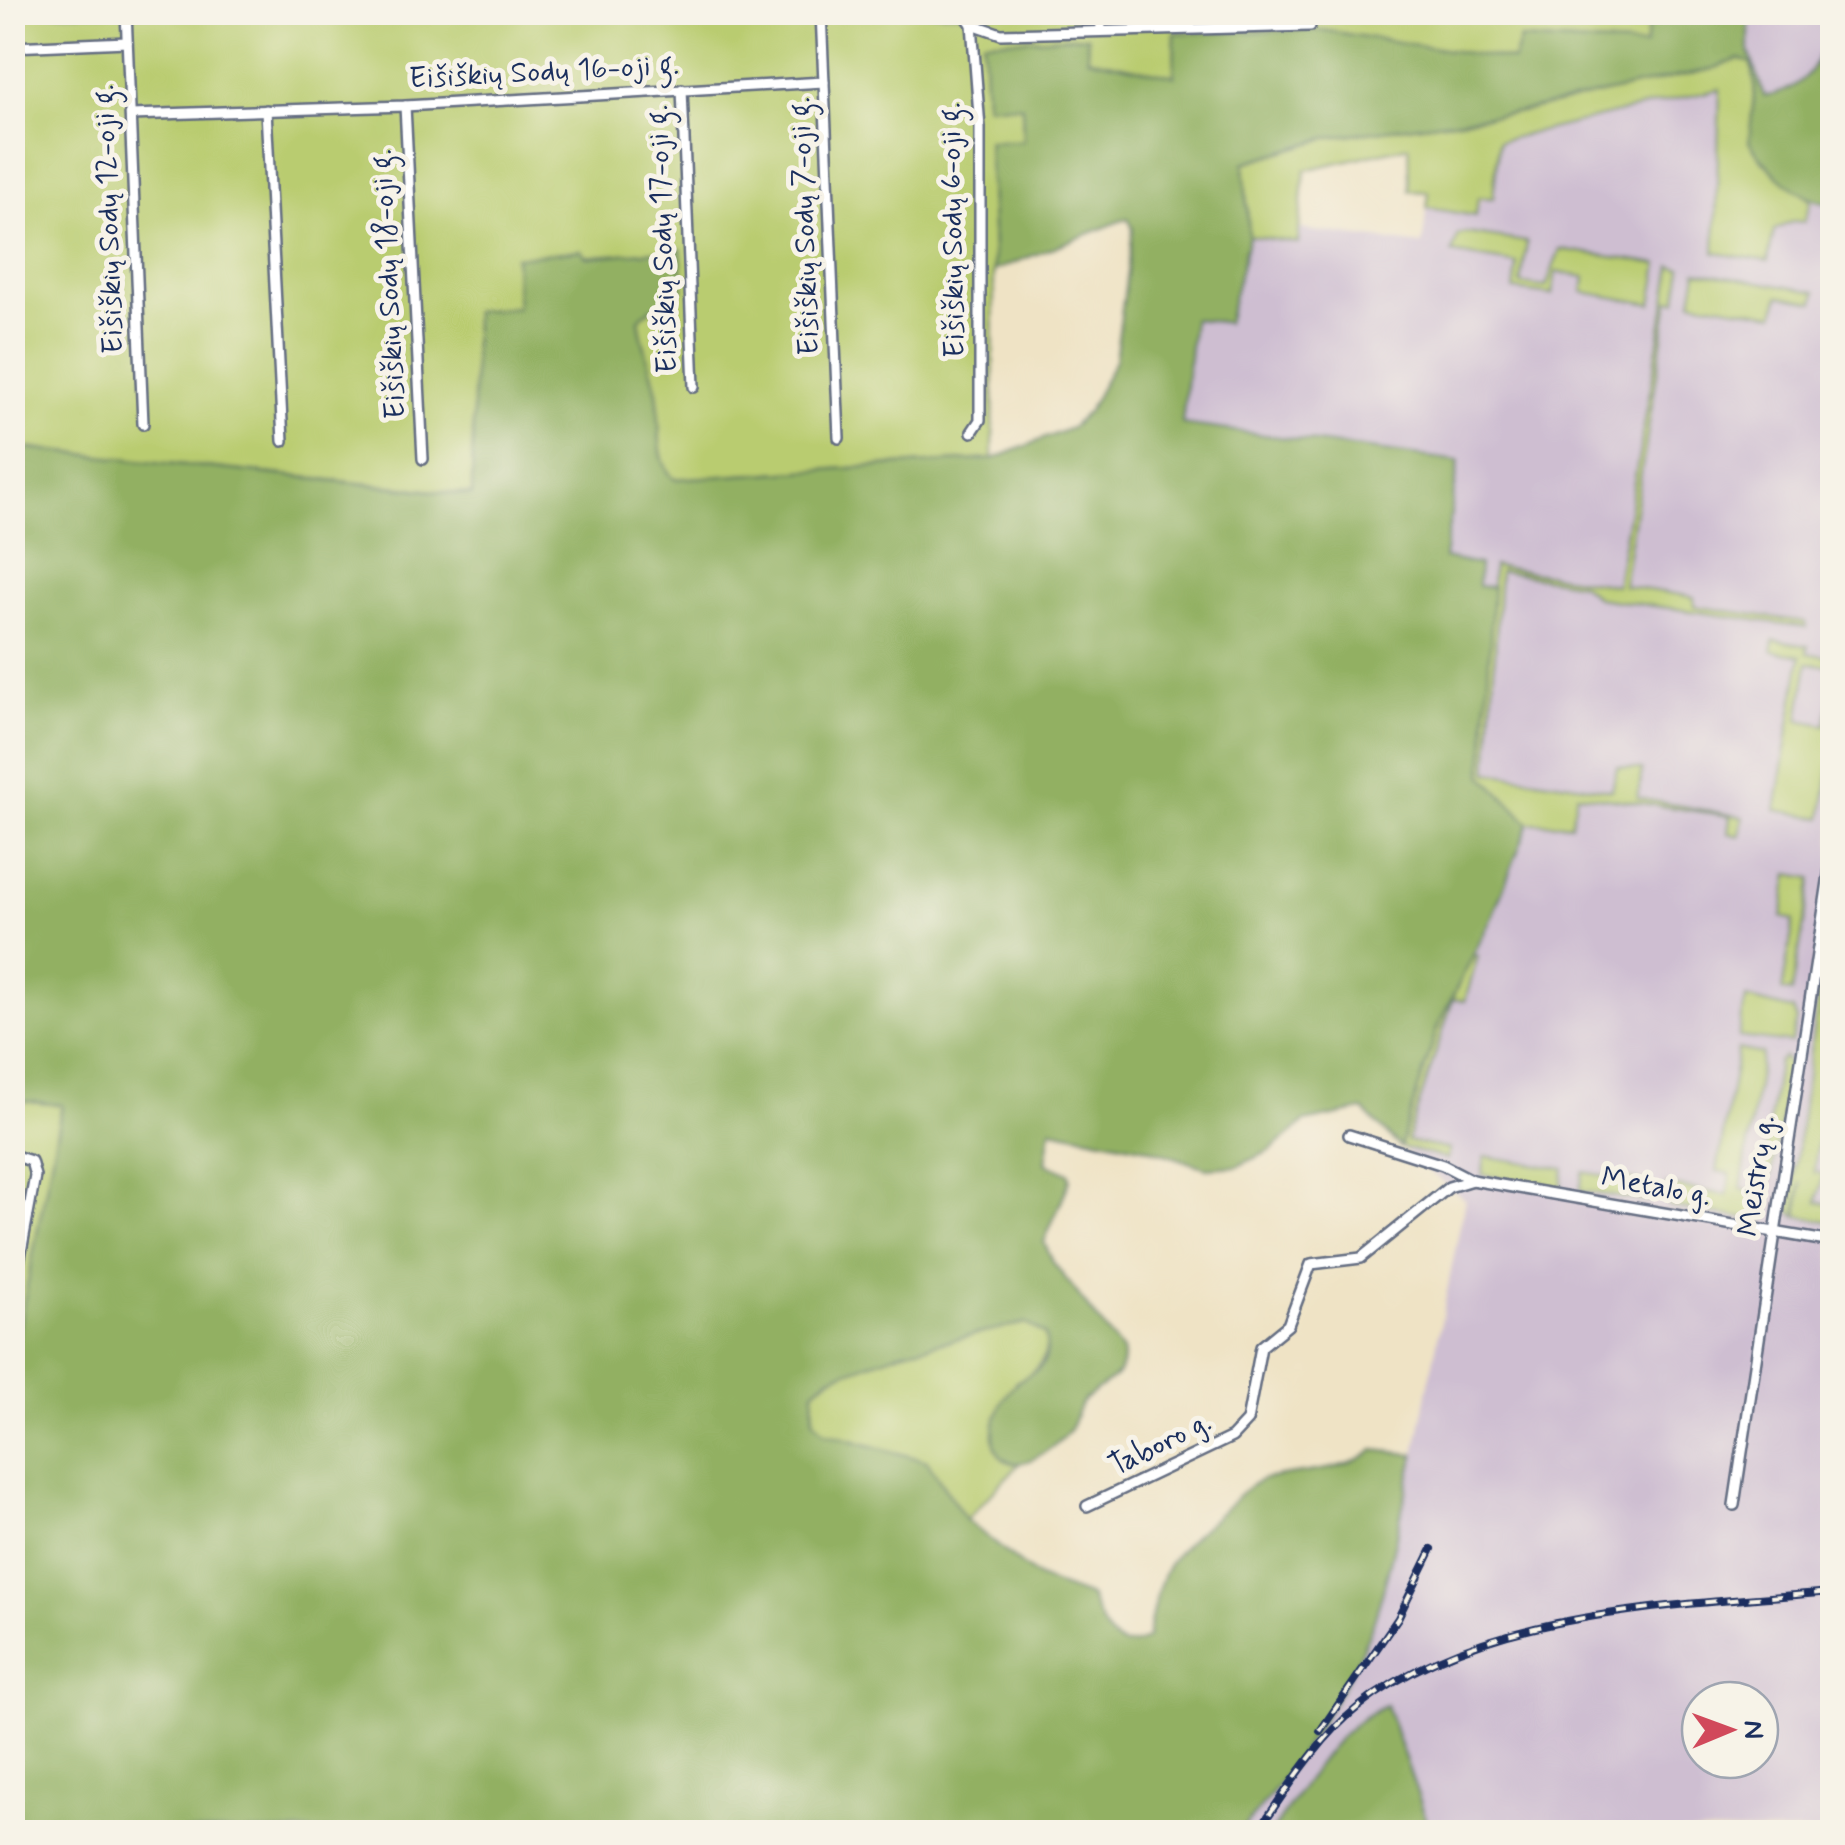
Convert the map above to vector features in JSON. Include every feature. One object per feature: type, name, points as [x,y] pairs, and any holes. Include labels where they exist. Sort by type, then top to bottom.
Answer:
[{"type":"street","name":"Eišiškių Sodų 12-oji g.","points":[[126,12],[143,424]]},
{"type":"street","name":"Eišiškių Sodų 7-oji g.","points":[[821,12],[839,438]]},
{"type":"street","points":[[963,12],[972,24],[1002,34],[1310,26],[1312,12]]},
{"type":"street","points":[[1100,12],[1101,30]]},
{"type":"street","points":[[1239,12],[1240,26]]},
{"type":"street","points":[[1595,12],[1638,18]]},
{"type":"street","name":"Eišiškių Sodų 6-oji g.","points":[[972,24],[980,128],[980,420],[972,432]]},
{"type":"street","points":[[12,47],[128,42]]},
{"type":"street","name":"Eišiškių Sodų 16-oji g.","points":[[131,115],[405,106],[824,82]]},
{"type":"street","name":"Eišiškių Sodų 17-oji g.","points":[[682,90],[694,387]]},
{"type":"street","name":"Eišiškių Sodų 18-oji g.","points":[[405,106],[422,459]]},
{"type":"street","points":[[266,110],[283,441]]},
{"type":"street","name":"Meistrų g.","points":[[1734,1505],[1832,855]]},
{"type":"street","name":"Metalo g.","points":[[1349,1134],[1443,1165],[1472,1180],[1832,1242]]},
{"type":"street","points":[[12,1155],[31,1160],[36,1176],[14,1273]]},
{"type":"street","name":"Taboro g.","points":[[1086,1506],[1232,1437],[1247,1421],[1261,1348],[1288,1325],[1311,1264],[1361,1258],[1449,1187],[1472,1180]]},
{"type":"shaded area","points":[[1749,13],[1832,13],[1832,55],[1819,55],[1812,74],[1786,92],[1763,96],[1749,51]]},
{"type":"shaded area","points":[[1721,88],[1774,230],[1794,221],[1804,222],[1811,201],[1832,205],[1832,1832],[1431,1832],[1387,1705],[1356,1721],[1340,1737],[1311,1771],[1272,1832],[1240,1832],[1263,1806],[1358,1659],[1377,1613],[1415,1454],[1465,1200],[1400,1147],[1438,1026],[1492,917],[1483,775],[1493,588],[1478,586],[1444,558],[1182,424],[1193,318],[1227,322],[1249,236],[1298,243],[1300,229],[1422,245],[1427,208],[1476,215],[1499,141]]},
{"type":"green space","points":[[13,13],[1650,13],[1646,46],[1520,39],[1514,60],[1175,34],[1174,76],[1088,58],[1087,36],[1022,105],[1023,141],[988,142],[994,271],[993,459],[674,479],[663,460],[658,399],[639,320],[647,308],[676,297],[681,249],[586,257],[517,307],[474,312],[473,495],[13,447]]},
{"type":"green space","points":[[1650,13],[1749,13],[1749,51],[1764,96],[1798,83],[1819,55],[1832,55],[1832,205],[1808,197],[1785,182],[1749,142],[1755,85],[1751,63],[1739,59],[1712,69],[1520,112],[1330,137],[1244,163],[1249,236],[1227,323],[1193,319],[1182,424],[1459,461],[1444,558],[1479,565],[1478,586],[1493,587],[1483,775],[1529,823],[1492,917],[1438,1026],[1400,1147],[1363,1110],[1305,1122],[1270,1151],[1238,1166],[1207,1168],[1147,1148],[1051,1129],[1046,1163],[1069,1173],[1070,1180],[1044,1242],[1053,1262],[1122,1351],[1123,1360],[1117,1375],[1083,1401],[1064,1436],[1026,1462],[1006,1461],[995,1445],[994,1426],[1005,1398],[1045,1358],[1045,1335],[1025,1323],[901,1352],[828,1378],[814,1390],[813,1420],[825,1433],[927,1461],[966,1520],[1038,1578],[1090,1597],[1110,1636],[1125,1645],[1147,1638],[1164,1575],[1180,1550],[1254,1483],[1335,1467],[1374,1450],[1415,1454],[1388,1572],[1367,1638],[1318,1727],[1240,1832],[13,1832],[12,1362],[62,1105],[13,1100],[13,447],[472,495],[474,311],[517,307],[515,257],[581,250],[587,257],[681,249],[683,289],[639,320],[658,399],[663,459],[674,479],[993,459],[1071,428],[1088,411],[1115,360],[1133,229],[1128,218],[994,271],[988,141],[1023,141],[1022,106],[986,105],[983,41],[1087,36],[1088,58],[1174,76],[1175,33],[1322,30],[1513,60],[1520,39],[1645,46]]},
{"type":"green space","points":[[1739,59],[1751,63],[1755,85],[1750,142],[1764,163],[1811,201],[1804,222],[1794,221],[1774,230],[1768,261],[1715,253],[1720,89],[1499,141],[1493,198],[1478,198],[1476,216],[1427,208],[1429,192],[1410,191],[1409,146],[1305,170],[1298,243],[1249,236],[1244,163],[1330,137],[1520,112],[1712,69]]},
{"type":"green space","points":[[1458,235],[1527,242],[1521,284],[1546,287],[1560,249],[1659,264],[1652,304],[1583,292],[1585,277],[1556,272],[1552,295],[1514,290],[1517,264],[1452,253]]},
{"type":"green space","points":[[1672,266],[1682,268],[1677,300],[1669,300],[1623,586],[1694,597],[1694,606],[1806,622],[1806,627],[1597,598],[1581,584],[1500,571],[1488,772],[1612,790],[1617,767],[1642,770],[1638,798],[1743,817],[1740,836],[1728,833],[1730,816],[1577,794],[1571,824],[1529,823],[1483,775],[1493,566],[1616,585]]},
{"type":"green space","points":[[1697,271],[1816,292],[1814,302],[1779,296],[1775,314],[1692,301]]},
{"type":"green space","points":[[1774,640],[1808,646],[1807,653],[1830,657],[1828,666],[1808,663],[1799,720],[1826,725],[1832,685],[1832,756],[1822,818],[1776,810],[1801,656],[1772,651]]},
{"type":"green space","points":[[1789,874],[1812,878],[1792,992],[1782,991],[1794,920],[1782,917]]},
{"type":"green space","points":[[1823,954],[1830,955],[1821,1017],[1832,1020],[1814,1172],[1824,1174],[1817,1202],[1832,1205],[1832,1222],[1798,1216],[1801,1182],[1796,1216],[1789,1211]]},
{"type":"green space","points":[[1473,955],[1478,956],[1465,1001],[1453,999],[1407,1141],[1449,1149],[1447,1159],[1400,1147],[1438,1026]]},
{"type":"green space","points":[[1746,998],[1793,1010],[1797,1020],[1791,1043],[1738,1037]]},
{"type":"green space","points":[[1738,1049],[1762,1054],[1741,1189],[1771,1196],[1767,1218],[1762,1221],[1669,1207],[1662,1193],[1666,1185],[1727,1195],[1730,1174],[1717,1171]]},
{"type":"green space","points":[[1784,1057],[1791,1068],[1770,1181],[1761,1180],[1778,1062]]},
{"type":"green space","points":[[13,1100],[62,1105],[13,1362]]},
{"type":"green space","points":[[1485,1156],[1564,1169],[1561,1188],[1482,1175]]},
{"type":"green space","points":[[1583,1172],[1652,1183],[1649,1202],[1580,1191]]},
{"type":"green space","points":[[1025,1323],[1046,1335],[1045,1353],[1038,1366],[1005,1400],[998,1415],[997,1435],[1006,1461],[1019,1464],[966,1520],[927,1461],[825,1433],[813,1420],[814,1390],[856,1366],[914,1348]]},
{"type":"green space","points":[[1386,1705],[1431,1832],[1272,1832],[1334,1743],[1367,1715]]},
{"type":"railway","points":[[1320,1731],[1398,1618],[1432,1549]]},
{"type":"railway","points":[[1257,1832],[1342,1721],[1407,1675],[1462,1650],[1522,1631],[1584,1618],[1648,1608],[1832,1592]]}]
